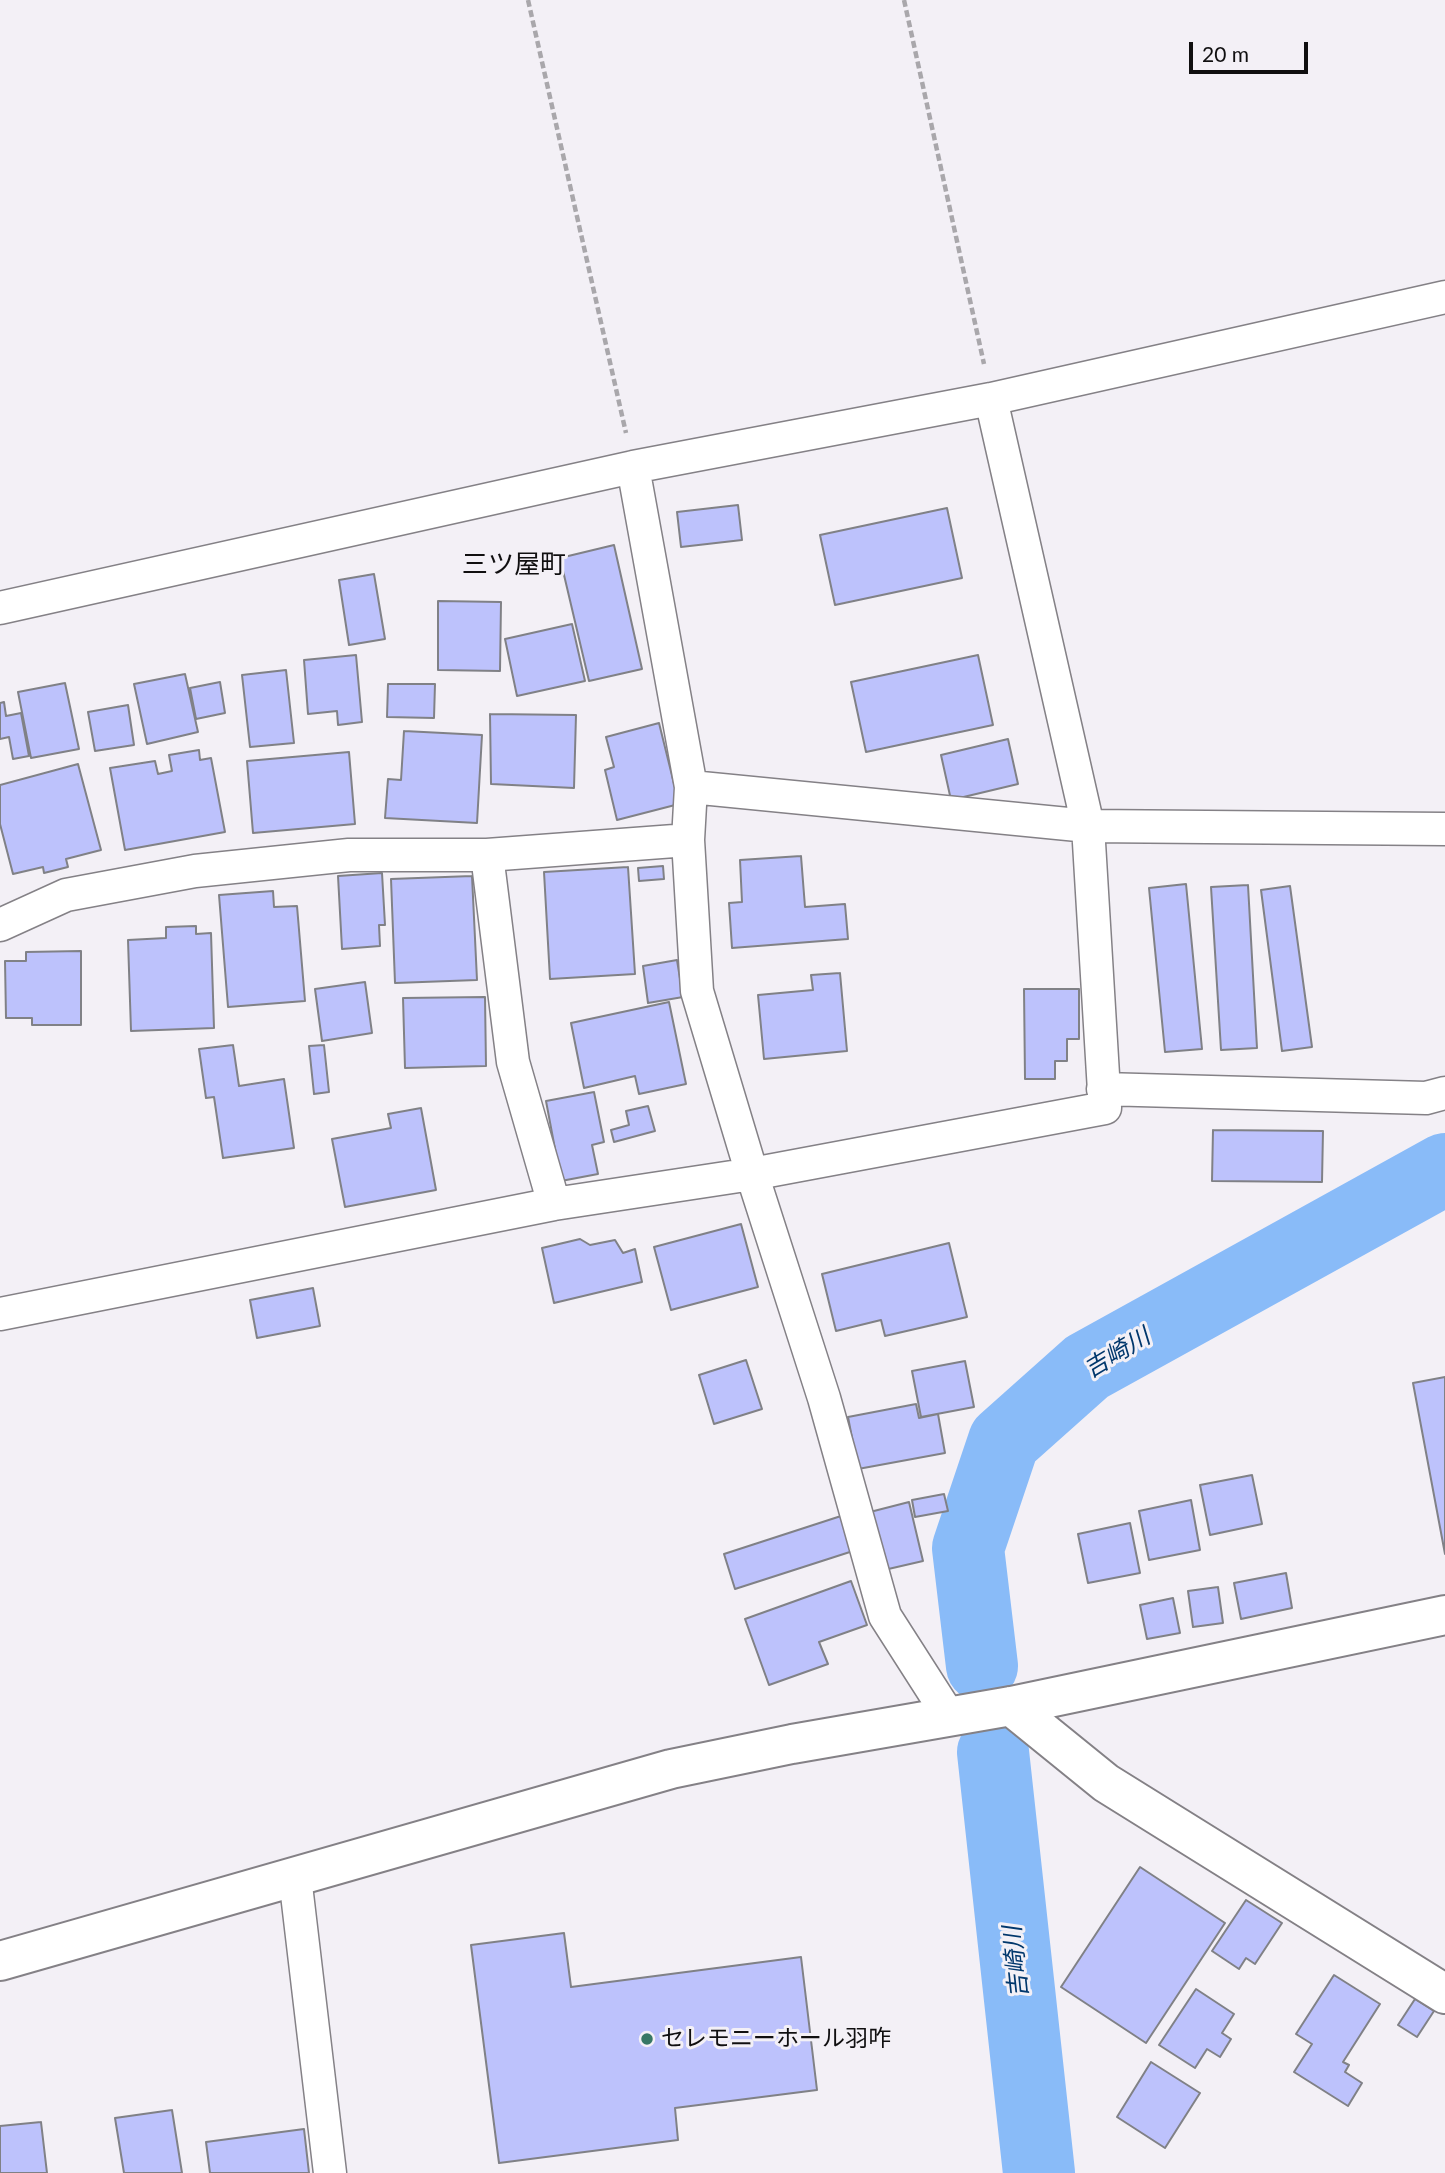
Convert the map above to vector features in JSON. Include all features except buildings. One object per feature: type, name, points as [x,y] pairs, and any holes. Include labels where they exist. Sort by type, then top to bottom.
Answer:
[{"type":"street","points":[[0,608],[633,467],[991,399],[1445,297]]},
{"type":"street","points":[[0,1314],[554,1204],[752,1174],[1105,1108],[1088,827],[991,399]]},
{"type":"street","points":[[633,467],[691,787],[688,840],[696,991],[824,1398],[884,1616],[949,1716]]},
{"type":"street","points":[[691,787],[1088,827],[1445,829]]},
{"type":"street","points":[[0,925],[66,895],[195,871],[349,855],[487,855],[688,840]]},
{"type":"street","points":[[487,855],[513,1062],[554,1204]]},
{"type":"street","points":[[1103,1089],[1426,1098],[1445,1093]]},
{"type":"street","points":[[0,1961],[671,1769],[1011,1706],[1445,1615]]},
{"type":"street","points":[[1011,1706],[1106,1783],[1445,1994]]},
{"type":"street","points":[[295,1877],[330,2173]]},
{"type":"path","points":[[528,0],[633,467]]},
{"type":"path","points":[[904,0],[991,399]]},
{"type":"waterway","name":"吉崎川","points":[[982,1666],[968,1548],[1004,1441],[1087,1367],[1445,1169]]},
{"type":"waterway","name":"吉崎川","points":[[993,1752],[1039,2173]]},
{"type":"place","name":"セレモニーホール羽咋","points":[[647,2039]]},
{"type":"district","name":"三ツ屋町","points":[[514,565]]}]
